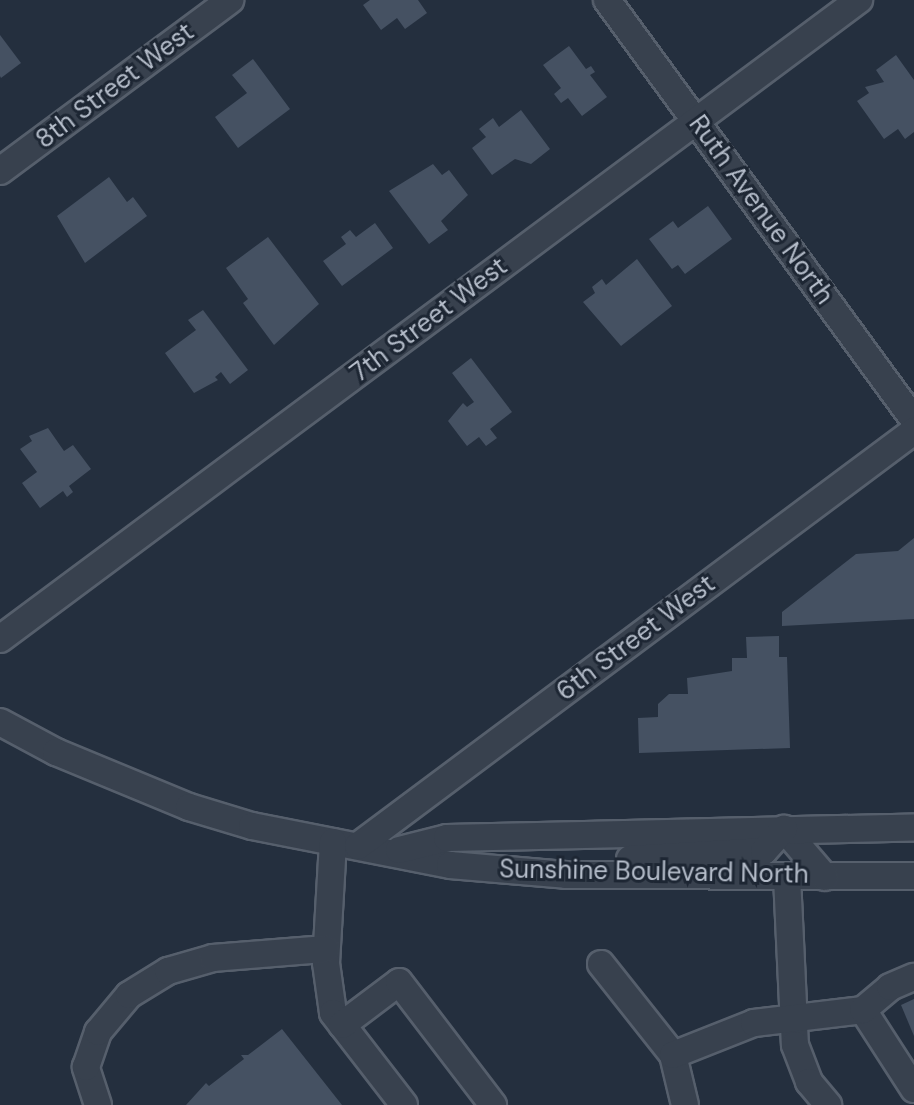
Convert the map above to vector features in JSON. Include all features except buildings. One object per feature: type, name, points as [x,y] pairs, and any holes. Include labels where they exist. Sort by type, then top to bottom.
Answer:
[{"type":"street","name":"8th Street West","points":[[0,171],[230,0]]},
{"type":"street","name":"Ruth Avenue North","points":[[607,0],[914,420]]},
{"type":"street","name":"7th Street West","points":[[0,639],[859,0]]},
{"type":"street","name":"6th Street West","points":[[345,844],[914,431]]},
{"type":"street","name":"Sunshine Boulevard North","points":[[0,722],[56,752],[189,807],[450,865],[566,875],[914,876]]},
{"type":"street","name":"Sunshine Boulevard North","points":[[397,851],[447,838],[914,827]]},
{"type":"street","points":[[566,875],[604,860],[764,851],[784,829],[825,877]]},
{"type":"street","points":[[345,844],[326,949],[333,1013],[404,1105]]},
{"type":"street","points":[[787,877],[795,1045],[809,1082],[828,1105]]},
{"type":"street","points":[[98,1105],[86,1067],[98,1032],[129,995],[168,971],[213,958],[326,949]]},
{"type":"street","points":[[601,964],[673,1055],[685,1105]]},
{"type":"street","points":[[673,1055],[754,1023],[863,1010],[890,987],[914,977]]},
{"type":"street","points":[[342,1025],[399,982],[493,1105]]},
{"type":"street","points":[[863,1010],[914,1089]]}]
